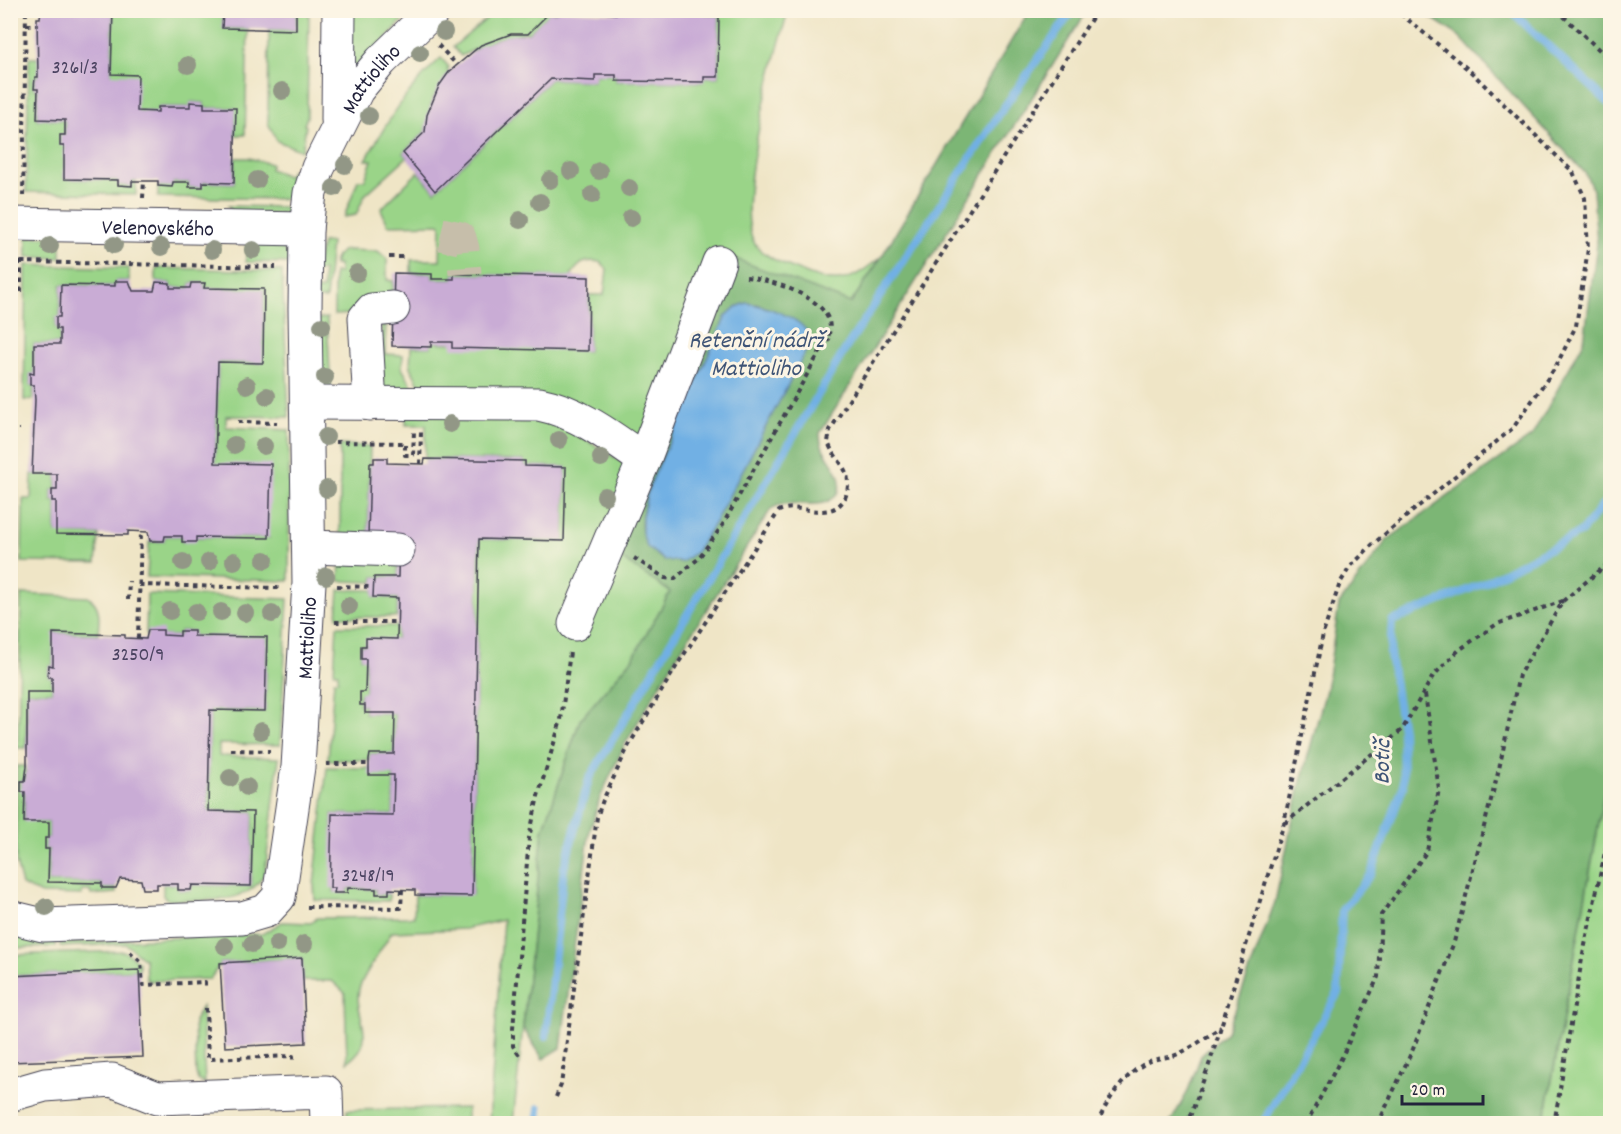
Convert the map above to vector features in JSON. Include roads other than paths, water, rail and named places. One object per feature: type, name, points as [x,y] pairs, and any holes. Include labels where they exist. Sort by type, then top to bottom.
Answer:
[{"type":"street","name":"Mattioliho","points":[[338,126],[339,10]]},
{"type":"street","name":"Mattioliho","points":[[21,921],[242,918],[258,915],[273,906],[283,889],[298,767],[310,547],[306,229],[310,193],[338,126],[357,90],[381,60],[434,26]]},
{"type":"street","name":"Velenovského","points":[[18,227],[306,229]]},
{"type":"street","points":[[575,624],[611,543],[716,270]]},
{"type":"street","points":[[370,404],[365,318],[372,310],[393,308]]},
{"type":"street","points":[[307,403],[539,404],[555,407],[593,425],[644,460]]},
{"type":"street","points":[[310,547],[398,550]]},
{"type":"street","points":[[10,1095],[45,1085],[112,1080],[157,1098],[326,1092],[327,1124]]},
{"type":"water","name":"Retenční nádrž Mattioliho","points":[[747,303],[762,306],[799,323],[808,335],[806,351],[714,524],[696,552],[682,562],[664,560],[647,547],[642,533],[642,516],[649,487],[726,316],[736,307]]},
{"type":"waterway","points":[[546,1036],[564,868],[589,779],[846,348],[1004,107],[1073,10]]},
{"type":"waterway","name":"Botič","points":[[1510,10],[1610,104]]},
{"type":"waterway","name":"Botič","points":[[1262,1124],[1338,993],[1342,910],[1371,874],[1403,787],[1402,730],[1390,654],[1392,621],[1484,583],[1581,532],[1610,496]]},
{"type":"waterway","points":[[538,1124],[539,1108]]},
{"type":"tunnel","points":[[441,234],[460,238],[465,274]]}]
